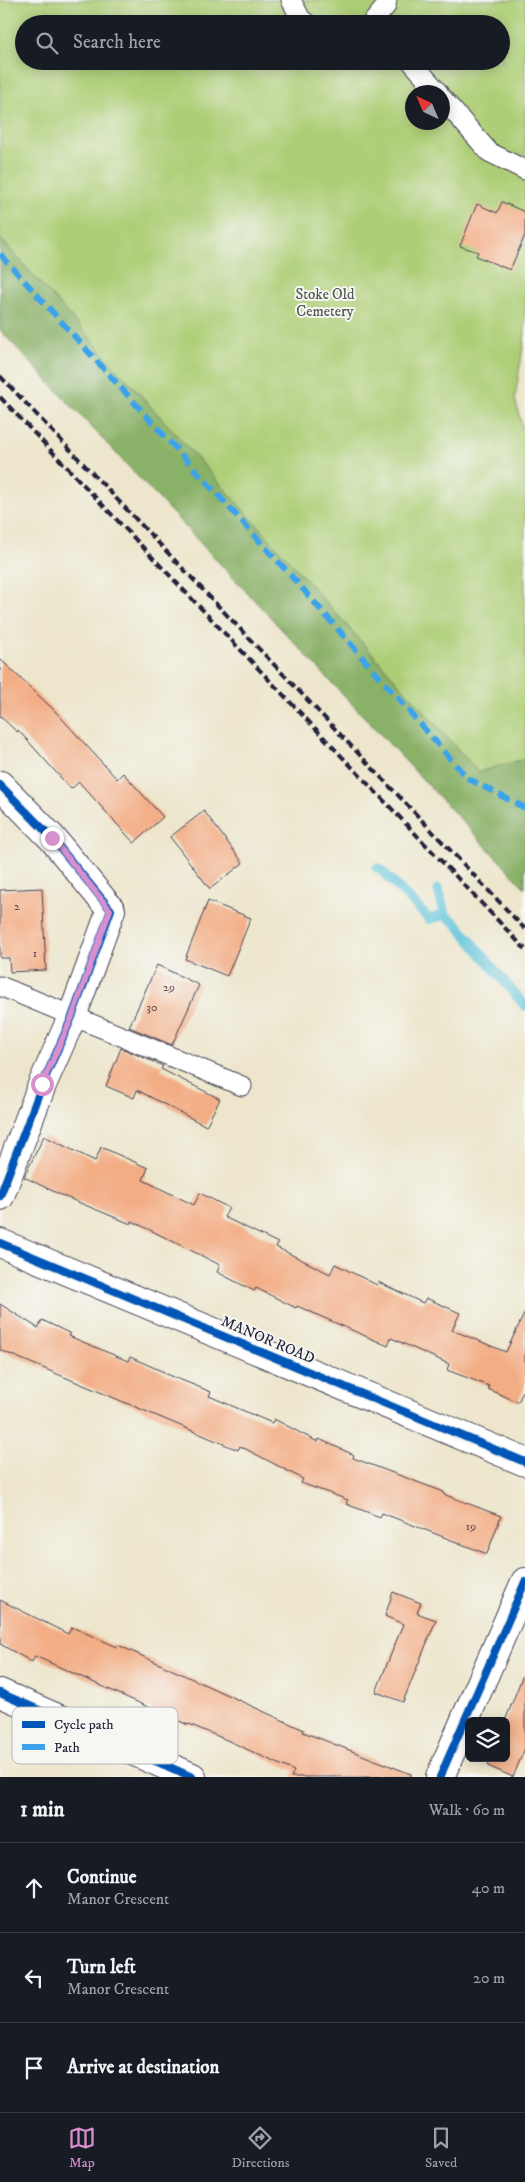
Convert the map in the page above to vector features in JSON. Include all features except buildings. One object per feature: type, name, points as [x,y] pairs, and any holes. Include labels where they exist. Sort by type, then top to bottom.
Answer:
[{"type":"street","points":[[0,785],[52,838],[110,910],[72,1017],[42,1084],[0,1196]]},
{"type":"street","name":"MANOR ROAD","points":[[0,1244],[525,1462]]},
{"type":"street","points":[[444,1776],[525,1582]]},
{"type":"street","points":[[0,1693],[32,1707]]},
{"type":"street","points":[[162,1764],[192,1777]]},
{"type":"lane","points":[[291,0],[300,15]]},
{"type":"lane","points":[[380,15],[386,6],[387,0]]},
{"type":"lane","points":[[419,70],[432,85]]},
{"type":"lane","points":[[450,107],[489,152],[525,170]]},
{"type":"lane","points":[[0,986],[242,1086]]},
{"type":"green space","name":"Stoke Old Cemetery","points":[[0,0],[525,0],[525,335],[515,398],[525,438],[525,759],[478,772],[0,238]]},
{"type":"green space","points":[[0,238],[478,772],[525,759],[525,888],[0,330]]},
{"type":"waterway","points":[[377,868],[429,919],[445,915]]},
{"type":"waterway","points":[[438,889],[445,915],[455,922],[525,1006]]},
{"type":"railway","points":[[0,376],[525,929]]},
{"type":"railway","points":[[0,397],[525,949]]},
{"type":"marked path","points":[[0,254],[302,588],[467,778],[525,808]]},
{"type":"cycle path","points":[[0,785],[52,838],[111,910],[72,1017],[42,1085],[0,1196]]},
{"type":"cycle path","points":[[0,1243],[525,1462]]},
{"type":"cycle path","points":[[440,1777],[525,1582]]},
{"type":"cycle path","points":[[0,1693],[32,1707]]},
{"type":"cycle path","points":[[162,1764],[192,1777]]},
{"type":"route","points":[[42,1084],[72,1017],[110,910],[52,838]]}]
